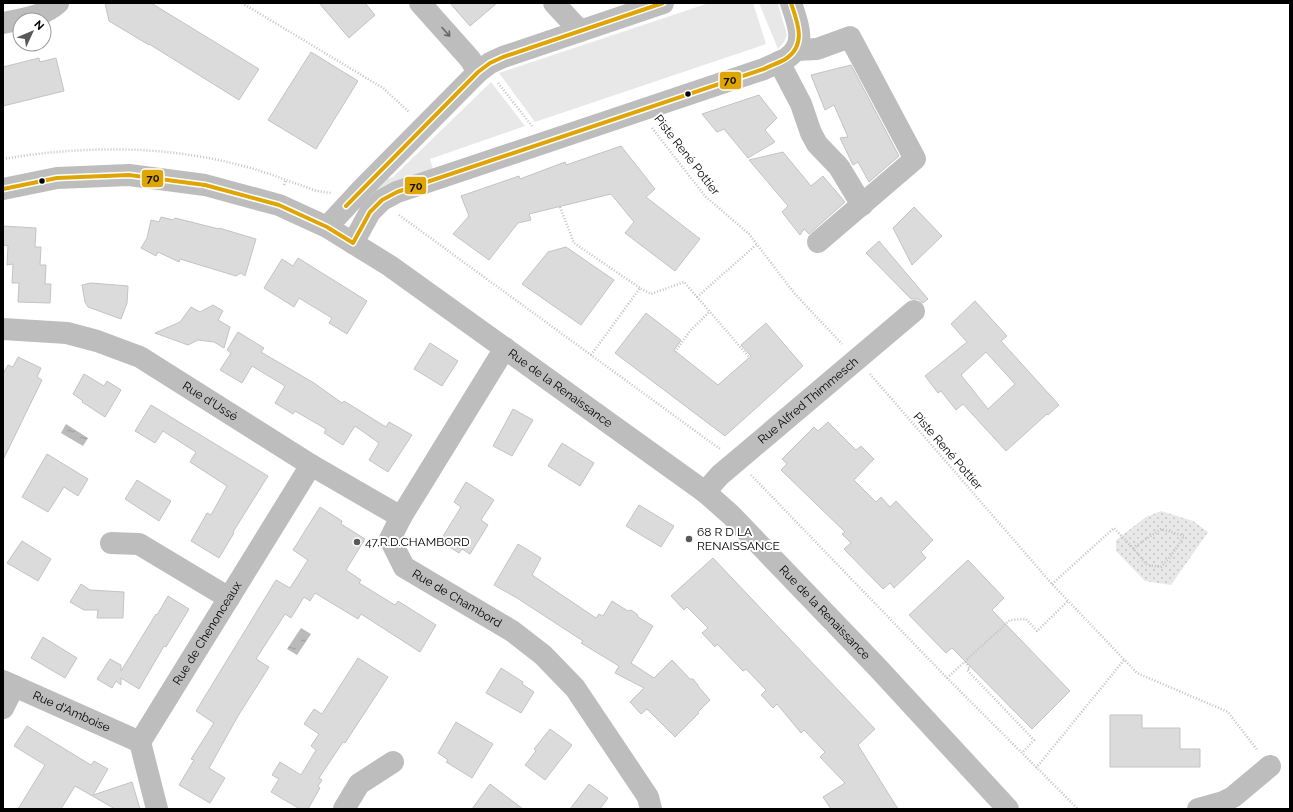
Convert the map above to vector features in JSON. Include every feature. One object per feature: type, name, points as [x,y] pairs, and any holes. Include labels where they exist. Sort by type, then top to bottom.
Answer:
[{"type":"street","points":[[3,24],[35,16],[53,8],[58,3]]},
{"type":"street","points":[[420,3],[470,59],[482,70]]},
{"type":"street","points":[[554,3],[580,31]]},
{"type":"street","points":[[327,227],[363,188],[482,70],[503,57],[580,31],[629,8],[663,3]]},
{"type":"street","points":[[791,3],[800,38],[788,56],[801,104],[811,133],[817,144],[839,167],[862,205]]},
{"type":"street","points":[[353,243],[370,212],[382,200],[397,192],[764,69],[788,56],[816,49],[850,36],[915,159],[818,242]]},
{"type":"street","name":"Rue de la Renaissance","points":[[3,189],[57,178],[129,175],[205,185],[279,205],[327,227],[353,243],[390,266],[705,492],[731,515],[877,667],[1008,809]]},
{"type":"street","name":"Rue Alfred Thimmesch","points":[[705,492],[720,475],[914,311]]},
{"type":"street","name":"Rue d'Ussé","points":[[3,329],[67,333],[97,341],[140,357],[311,465],[401,517]]},
{"type":"street","name":"Rue de Chambord","points":[[505,348],[401,517],[390,539],[404,567],[512,631],[543,655],[575,688],[648,797],[651,809]]},
{"type":"street","name":"Rue de Chenonceaux","points":[[140,742],[311,465]]},
{"type":"street","points":[[111,543],[140,544],[229,598]]},
{"type":"street","points":[[3,708],[9,684]]},
{"type":"street","name":"Rue d'Amboise","points":[[9,684],[140,742]]},
{"type":"street","points":[[140,742],[157,809]]},
{"type":"street","points":[[344,809],[359,784],[393,762]]},
{"type":"street","points":[[1198,809],[1233,798],[1270,766]]},
{"type":"path","points":[[242,3],[383,88],[413,115]]},
{"type":"path","points":[[482,70],[532,124],[539,145]]},
{"type":"path","name":"Piste René Pottier","points":[[642,110],[654,131],[705,196],[749,234],[794,293],[857,360],[1052,584],[1124,660],[1137,673],[1228,712],[1270,766]]},
{"type":"path","points":[[560,207],[574,243],[651,294],[684,282],[749,357]]},
{"type":"path","points":[[397,214],[738,460],[947,678],[1078,809]]},
{"type":"path","points":[[697,297],[757,244]]},
{"type":"path","points":[[591,355],[640,288]]},
{"type":"path","points":[[675,352],[690,331],[710,311]]},
{"type":"path","points":[[1052,584],[1114,528],[1147,564],[1161,567],[1171,556],[1184,536],[1161,529],[1133,548]]},
{"type":"path","points":[[947,678],[1010,620],[1026,619],[1037,631],[1068,601]]},
{"type":"path","points":[[1036,768],[1124,660]]},
{"type":"path","points":[[965,662],[970,668],[967,670],[1034,740],[1022,753]]},
{"type":"shaded area","points":[[709,3],[753,3],[766,44],[535,122],[499,73]]},
{"type":"shaded area","points":[[759,3],[778,4],[787,35],[784,42],[778,49]]},
{"type":"shaded area","points":[[491,82],[525,126],[430,159],[433,169],[377,193],[372,190],[382,181],[393,177]]},
{"type":"shaded area","points":[[1161,511],[1193,521],[1208,532],[1171,585],[1145,581],[1116,551],[1116,540],[1146,517]]},
{"type":"water","points":[[66,424],[88,438],[83,446],[61,433]]},
{"type":"water","points":[[301,628],[311,634],[297,655],[287,649]]},
{"type":"building","points":[[105,3],[151,3],[259,69],[239,100],[109,21]]},
{"type":"building","points":[[319,3],[365,3],[375,15],[349,38]]},
{"type":"building","points":[[450,3],[497,3],[470,26]]},
{"type":"building","points":[[311,52],[358,81],[316,149],[268,120]]},
{"type":"building","points":[[39,58],[40,62],[56,58],[64,91],[3,106],[3,67]]},
{"type":"building","points":[[851,65],[899,156],[869,182],[858,162],[853,165],[840,138],[848,137],[834,105],[825,110],[811,75]]},
{"type":"building","points":[[759,95],[777,118],[765,130],[775,142],[748,158],[724,129],[717,132],[702,114]]},
{"type":"building","points":[[621,146],[655,189],[646,197],[700,239],[675,271],[625,233],[634,222],[611,194],[529,214],[531,220],[518,223],[489,260],[453,234],[469,216],[461,196],[519,176],[520,179],[565,162],[566,165]]},
{"type":"building","points":[[783,152],[811,186],[823,176],[845,202],[809,234],[804,229],[800,235],[782,212],[788,206],[749,160]]},
{"type":"building","points":[[914,207],[942,236],[912,265],[893,228]]},
{"type":"building","points":[[161,217],[173,220],[175,218],[219,228],[256,239],[245,276],[241,273],[236,276],[180,259],[179,262],[158,252],[156,256],[141,248],[147,238],[151,220],[159,222]]},
{"type":"building","points":[[3,226],[36,228],[35,247],[41,247],[40,265],[46,265],[45,284],[51,284],[50,303],[18,302],[19,283],[12,283],[13,264],[7,265],[8,246],[3,245]]},
{"type":"building","points":[[879,241],[928,299],[923,303],[918,299],[911,299],[866,253]]},
{"type":"building","points":[[566,247],[614,280],[581,325],[522,284],[548,252]]},
{"type":"building","points":[[298,258],[367,301],[347,334],[329,323],[332,318],[299,298],[294,307],[264,288],[282,259],[293,266]]},
{"type":"building","points":[[91,283],[128,286],[127,303],[121,319],[88,307],[85,302],[82,285]]},
{"type":"building","points":[[975,301],[1007,336],[1001,341],[1059,405],[1006,451],[963,404],[956,410],[941,391],[938,393],[925,376],[967,342],[951,324]],"holes":[[[986,352],[1015,384],[988,409],[961,375]]]},
{"type":"building","points":[[213,305],[223,311],[218,320],[230,327],[224,348],[214,342],[198,340],[188,345],[155,333],[180,322],[191,307],[200,312]]},
{"type":"building","points":[[646,313],[681,340],[674,350],[718,385],[751,356],[741,345],[766,323],[803,366],[725,436],[615,353]]},
{"type":"building","points":[[238,332],[264,348],[261,352],[314,383],[342,403],[344,401],[386,427],[389,422],[412,435],[388,472],[369,460],[379,443],[355,426],[343,445],[324,433],[326,429],[295,411],[293,414],[275,403],[285,386],[252,366],[242,383],[220,370],[231,353],[227,350]]},
{"type":"building","points":[[430,343],[458,361],[442,386],[414,369]]},
{"type":"building","points":[[18,357],[41,368],[37,377],[42,380],[3,460],[3,374],[8,365],[13,367]]},
{"type":"building","points":[[84,374],[104,386],[107,381],[121,390],[105,417],[82,402],[83,401],[73,394]]},
{"type":"building","points":[[151,405],[268,476],[233,532],[234,533],[219,558],[191,541],[207,513],[211,515],[227,486],[190,462],[196,452],[163,431],[155,443],[135,431]]},
{"type":"building","points":[[513,409],[533,420],[512,456],[493,446]]},
{"type":"building","points":[[828,422],[856,450],[861,446],[874,459],[854,480],[876,502],[881,497],[890,507],[896,501],[933,540],[921,552],[926,558],[894,588],[890,583],[883,589],[844,549],[851,543],[842,534],[845,532],[781,470],[787,464],[782,459],[814,427],[818,431]]},
{"type":"building","points":[[562,443],[594,463],[580,486],[548,466]]},
{"type":"building","points":[[47,454],[88,479],[78,496],[64,487],[48,512],[22,497]]},
{"type":"building","points":[[137,480],[171,501],[159,521],[125,499]]},
{"type":"building","points":[[466,482],[494,500],[481,520],[488,525],[470,554],[462,549],[459,553],[440,541],[461,507],[454,502]]},
{"type":"building","points":[[639,505],[674,526],[661,547],[626,526]]},
{"type":"building","points":[[320,507],[342,521],[341,524],[365,539],[346,570],[361,580],[359,583],[395,605],[398,601],[436,625],[420,652],[361,614],[358,619],[315,593],[310,601],[304,597],[291,618],[285,614],[256,659],[269,667],[238,716],[209,768],[225,778],[210,803],[179,785],[194,760],[191,759],[214,723],[196,711],[276,580],[290,588],[308,560],[293,550]]},
{"type":"building","points":[[22,541],[51,559],[38,581],[7,563]]},
{"type":"building","points":[[518,544],[541,558],[532,575],[596,618],[599,614],[603,616],[612,601],[628,611],[631,610],[637,614],[638,617],[653,626],[631,663],[654,678],[672,660],[690,679],[693,679],[710,700],[675,737],[647,709],[641,714],[630,702],[644,688],[615,673],[619,666],[581,643],[583,641],[517,598],[494,585]]},
{"type":"building","points":[[713,558],[875,729],[858,745],[898,809],[831,809],[823,797],[845,783],[820,757],[825,752],[804,730],[801,733],[777,704],[773,708],[761,695],[766,690],[746,669],[743,671],[717,644],[715,647],[702,633],[708,628],[687,607],[684,610],[671,596]]},
{"type":"building","points":[[968,560],[1004,598],[992,610],[1070,691],[1032,729],[952,648],[946,653],[909,615]]},
{"type":"building","points":[[81,584],[90,590],[124,592],[123,618],[97,618],[98,610],[84,610],[70,602]]},
{"type":"building","points":[[168,596],[189,609],[166,647],[164,646],[139,689],[121,678],[121,685],[116,681],[112,688],[97,679],[110,659],[121,665],[121,671]]},
{"type":"building","points":[[43,637],[77,658],[65,678],[31,658]]},
{"type":"building","points":[[358,658],[388,677],[345,743],[343,742],[319,778],[322,780],[318,786],[320,788],[308,809],[300,809],[271,792],[279,779],[272,775],[280,762],[301,775],[316,750],[311,746],[319,734],[304,724],[314,709],[322,714]]},
{"type":"building","points":[[501,668],[523,682],[522,684],[534,692],[521,713],[486,693]]},
{"type":"building","points":[[1110,715],[1142,715],[1142,728],[1180,728],[1180,749],[1200,749],[1200,767],[1110,767]]},
{"type":"building","points":[[456,722],[493,744],[472,778],[446,762],[448,760],[438,753]]},
{"type":"building","points":[[27,726],[91,765],[94,761],[108,769],[93,795],[132,782],[140,809],[115,809],[75,786],[61,809],[18,809],[45,765],[14,746]]},
{"type":"building","points":[[550,729],[572,745],[545,780],[525,765],[536,751],[534,749]]},
{"type":"building","points":[[490,784],[523,809],[472,809]]},
{"type":"building","points":[[589,784],[608,798],[600,809],[570,809]]},
{"type":"transit line","name":"70","points":[[346,206],[478,72],[490,63],[503,57],[663,3]]},
{"type":"transit line","name":"70","points":[[3,189],[57,178],[129,175],[205,185],[279,205],[327,227],[353,243],[370,212],[382,200],[397,192],[764,69],[784,60],[793,52],[799,39],[798,25],[791,3]]},
{"type":"place","name":"68 R D LA RENAISSANCE","points":[[689,539]]},
{"type":"place","name":"47,R.D.CHAMBORD","points":[[357,542]]}]
